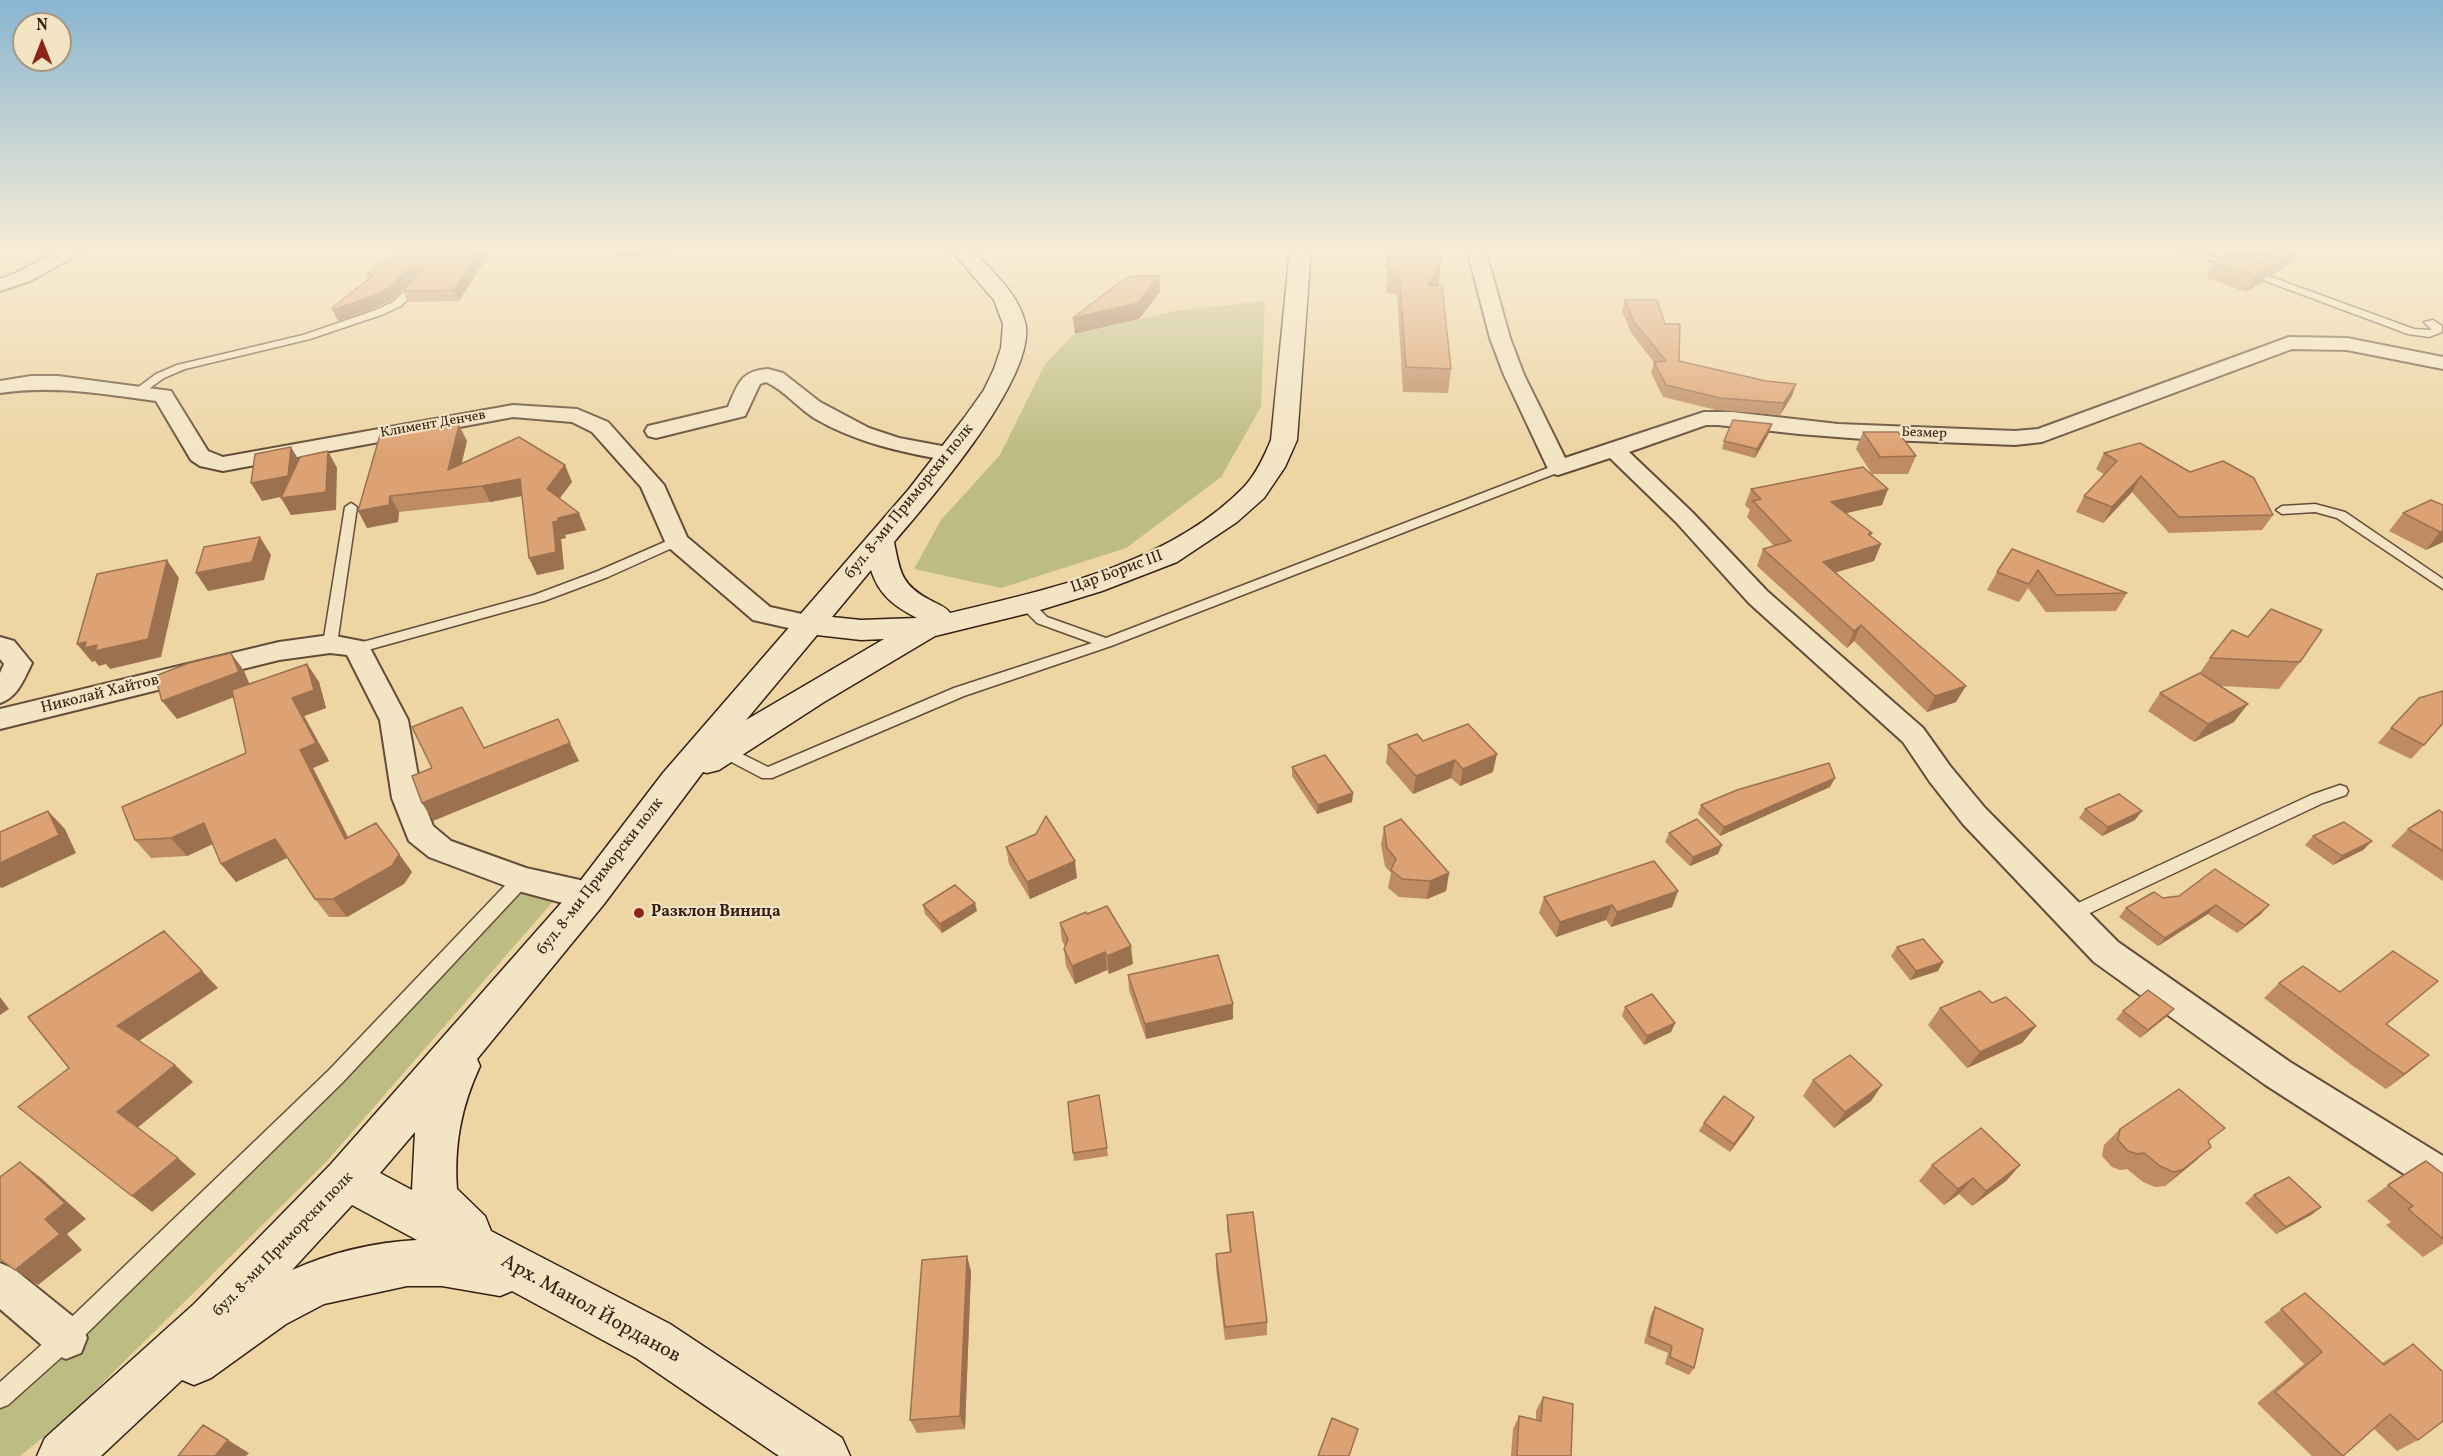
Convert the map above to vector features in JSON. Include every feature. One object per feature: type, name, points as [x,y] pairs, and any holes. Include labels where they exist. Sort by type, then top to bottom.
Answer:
[{"type":"street","name":"бул. 8-ми Приморски полк","points":[[81,1441],[211,1321],[347,1179],[591,894],[675,782],[880,541],[950,454],[996,390],[1013,348],[1014,324],[1011,317]]},
{"type":"street","name":"Цар Борис III","points":[[819,613],[861,630],[943,620],[1026,604],[1092,584],[1167,556],[1227,516],[1254,492],[1272,467],[1284,440],[1292,317]]},
{"type":"street","points":[[1494,317],[1514,375],[1557,468]]},
{"type":"street","name":"Безмер","points":[[1557,468],[1704,419],[1727,417],[1828,430],[2015,438],[2042,435],[2289,343],[2347,345],[2443,363]]},
{"type":"street","points":[[656,431],[737,411],[751,380],[767,374],[777,378],[798,398],[832,419],[871,437],[950,454]]},
{"type":"street","name":"Климент Денчев","points":[[0,387],[31,382],[163,396],[199,455],[208,461],[223,464],[513,411],[577,416],[600,427],[652,485],[676,541],[762,614],[819,613]]},
{"type":"street","points":[[1614,450],[1684,517],[1758,597],[1913,735],[1940,774],[1974,816],[2106,952],[2277,1072],[2443,1177]]},
{"type":"street","points":[[880,541],[887,580],[894,591],[943,620]]},
{"type":"street","points":[[675,782],[860,664],[943,620]]},
{"type":"street","points":[[0,646],[5,647],[18,663],[10,681],[0,693]]},
{"type":"street","points":[[344,646],[394,720],[407,798],[420,832],[440,849],[522,879],[563,890],[591,894]]},
{"type":"street","name":"Николай Хайтов","points":[[0,719],[279,651],[344,646]]},
{"type":"street","points":[[479,1027],[437,1116],[433,1156],[435,1199],[499,1260]]},
{"type":"street","name":"Арх. Манол Йорданов","points":[[347,1179],[653,1341],[824,1456]]},
{"type":"street","points":[[81,1441],[255,1316],[319,1282],[415,1261],[462,1264],[543,1283]]},
{"type":"street","points":[[0,1282],[66,1338]]},
{"type":"lane","points":[[139,392],[160,376],[181,367],[306,337],[365,317]]},
{"type":"lane","points":[[2371,317],[2412,332],[2429,334],[2437,332],[2438,328],[2430,322]]},
{"type":"lane","points":[[723,751],[767,774],[959,692],[1106,643],[1557,468]]},
{"type":"lane","points":[[351,507],[344,646],[539,598],[603,574],[676,541]]},
{"type":"lane","points":[[2282,510],[2303,507],[2332,511],[2443,585]]},
{"type":"lane","points":[[1026,604],[1042,621],[1106,643]]},
{"type":"lane","points":[[2068,915],[2317,799],[2340,791]]},
{"type":"lane","points":[[0,1397],[66,1338],[336,1076],[522,879]]},
{"type":"shaded area","points":[[1149,317],[1264,317],[1261,407],[1221,477],[1126,548],[1001,588],[914,569],[941,520],[1000,455],[1045,364],[1073,335]]},
{"type":"shaded area","points":[[522,879],[563,890],[326,1162],[67,1418],[20,1456],[0,1456],[0,1397]]},
{"type":"building","points":[[1402,317],[1445,317],[1451,369],[1406,367]]},
{"type":"building","points":[[1632,317],[1663,317],[1665,324],[1680,324],[1679,361],[1766,381],[1796,384],[1784,403],[1720,398],[1666,385],[1654,362],[1666,361]]},
{"type":"building","points":[[1733,420],[1772,424],[1757,449],[1724,441]]},
{"type":"building","points":[[436,425],[435,428],[459,425],[448,470],[519,437],[565,465],[547,489],[579,513],[558,518],[558,521],[553,522],[556,552],[529,558],[520,479],[482,486],[390,496],[389,505],[358,511],[380,435]]},
{"type":"building","points":[[1863,432],[1898,432],[1916,456],[1880,457]]},
{"type":"building","points":[[2140,443],[2190,472],[2223,461],[2254,478],[2273,515],[2179,517],[2141,476],[2112,507],[2084,496],[2117,461],[2104,453]]},
{"type":"building","points":[[291,447],[288,476],[251,483],[255,454]]},
{"type":"building","points":[[328,451],[326,492],[281,498],[300,457]]},
{"type":"building","points":[[1863,467],[1888,489],[1831,502],[1872,533],[1868,534],[1881,544],[1823,562],[1966,686],[1935,696],[1861,625],[1854,631],[1763,549],[1791,541],[1753,501],[1761,499],[1751,489]]},
{"type":"building","points":[[2431,500],[2443,505],[2443,531],[2440,532],[2403,513]]},
{"type":"building","points":[[260,537],[252,562],[196,573],[204,547]]},
{"type":"building","points":[[2012,549],[2127,593],[2056,595],[2038,570],[2029,584],[1997,572]]},
{"type":"building","points":[[167,560],[148,639],[95,651],[97,645],[84,648],[86,642],[77,644],[97,574]]},
{"type":"building","points":[[2271,609],[2322,630],[2300,662],[2210,658],[2232,630],[2248,637]]},
{"type":"building","points":[[231,653],[239,672],[162,701],[155,676],[189,663]]},
{"type":"building","points":[[307,664],[314,690],[292,698],[316,743],[300,750],[345,839],[376,823],[399,854],[392,866],[333,899],[315,899],[275,839],[221,864],[204,823],[171,838],[135,840],[122,807],[246,753],[232,690]]},
{"type":"building","points":[[2200,673],[2248,704],[2208,724],[2160,693]]},
{"type":"building","points":[[2443,691],[2443,723],[2424,745],[2391,728],[2419,698]]},
{"type":"building","points":[[462,707],[484,748],[558,719],[570,743],[422,803],[412,776],[432,768],[412,727]]},
{"type":"building","points":[[1468,724],[1497,754],[1463,769],[1455,760],[1416,776],[1388,745],[1417,734],[1423,741]]},
{"type":"building","points":[[1325,755],[1353,793],[1318,805],[1292,767]]},
{"type":"building","points":[[1829,763],[1835,778],[1724,827],[1701,805],[1737,790]]},
{"type":"building","points":[[2119,794],[2142,811],[2108,827],[2085,809]]},
{"type":"building","points":[[2439,810],[2443,813],[2443,851],[2408,829]]},
{"type":"building","points":[[48,811],[59,835],[0,863],[0,832]]},
{"type":"building","points":[[1046,816],[1075,861],[1027,882],[1006,847],[1036,834]]},
{"type":"building","points":[[1401,819],[1449,873],[1430,881],[1402,879],[1391,870],[1396,859],[1387,848],[1384,827]]},
{"type":"building","points":[[1697,819],[1722,845],[1693,857],[1669,833]]},
{"type":"building","points":[[2344,822],[2372,841],[2342,856],[2313,836]]},
{"type":"building","points":[[1654,861],[1678,891],[1617,912],[1612,905],[1560,922],[1544,897]]},
{"type":"building","points":[[2215,869],[2269,905],[2245,925],[2216,905],[2165,938],[2126,908],[2154,892],[2163,898],[2179,896]]},
{"type":"building","points":[[955,885],[975,903],[940,924],[923,905]]},
{"type":"building","points":[[1107,906],[1131,946],[1107,956],[1105,952],[1072,966],[1064,949],[1068,939],[1060,923]]},
{"type":"building","points":[[164,931],[202,971],[117,1026],[175,1065],[117,1112],[178,1158],[132,1196],[18,1107],[69,1068],[28,1017]]},
{"type":"building","points":[[1923,939],[1943,962],[1916,971],[1897,947]]},
{"type":"building","points":[[2393,951],[2438,981],[2386,1024],[2429,1055],[2404,1074],[2279,983],[2303,966],[2340,992]]},
{"type":"building","points":[[1218,955],[1233,1004],[1145,1024],[1128,975]]},
{"type":"building","points":[[2148,990],[2174,1009],[2148,1030],[2123,1011]]},
{"type":"building","points":[[1980,991],[1992,1003],[2006,997],[2036,1026],[1980,1052],[1940,1008]]},
{"type":"building","points":[[1652,994],[1675,1023],[1647,1036],[1625,1007]]},
{"type":"building","points":[[1850,1055],[1882,1085],[1845,1112],[1813,1080]]},
{"type":"building","points":[[2179,1089],[2225,1128],[2208,1141],[2211,1147],[2182,1170],[2173,1172],[2160,1166],[2144,1153],[2137,1154],[2128,1151],[2118,1140],[2120,1129]]},
{"type":"building","points":[[1099,1095],[1107,1148],[1073,1153],[1068,1102]]},
{"type":"building","points":[[1724,1096],[1754,1117],[1734,1144],[1704,1123]]},
{"type":"building","points":[[1981,1128],[2020,1165],[1986,1191],[1973,1178],[1958,1189],[1932,1165]]},
{"type":"building","points":[[2426,1161],[2443,1174],[2443,1239],[2408,1209],[2413,1206],[2388,1185]]},
{"type":"building","points":[[20,1162],[65,1203],[45,1219],[60,1234],[15,1270],[0,1259],[0,1177]]},
{"type":"building","points":[[2289,1177],[2321,1207],[2286,1227],[2254,1195]]},
{"type":"building","points":[[1253,1212],[1267,1322],[1225,1327],[1216,1254],[1231,1252],[1227,1215]]},
{"type":"building","points":[[967,1256],[960,1416],[910,1420],[922,1260]]},
{"type":"building","points":[[2305,1293],[2384,1365],[2413,1344],[2443,1372],[2443,1421],[2418,1440],[2390,1414],[2343,1456],[2275,1392],[2322,1352],[2281,1309]]},
{"type":"building","points":[[1655,1307],[1703,1329],[1694,1368],[1670,1357],[1672,1346],[1649,1336]]},
{"type":"building","points":[[1543,1397],[1573,1404],[1571,1456],[1517,1456],[1519,1416],[1541,1421]]},
{"type":"building","points":[[1332,1418],[1358,1429],[1349,1456],[1318,1456]]},
{"type":"building","points":[[203,1425],[228,1440],[215,1456],[178,1456]]},
{"type":"place","name":"Разклон Виница","points":[[639,913]]}]
